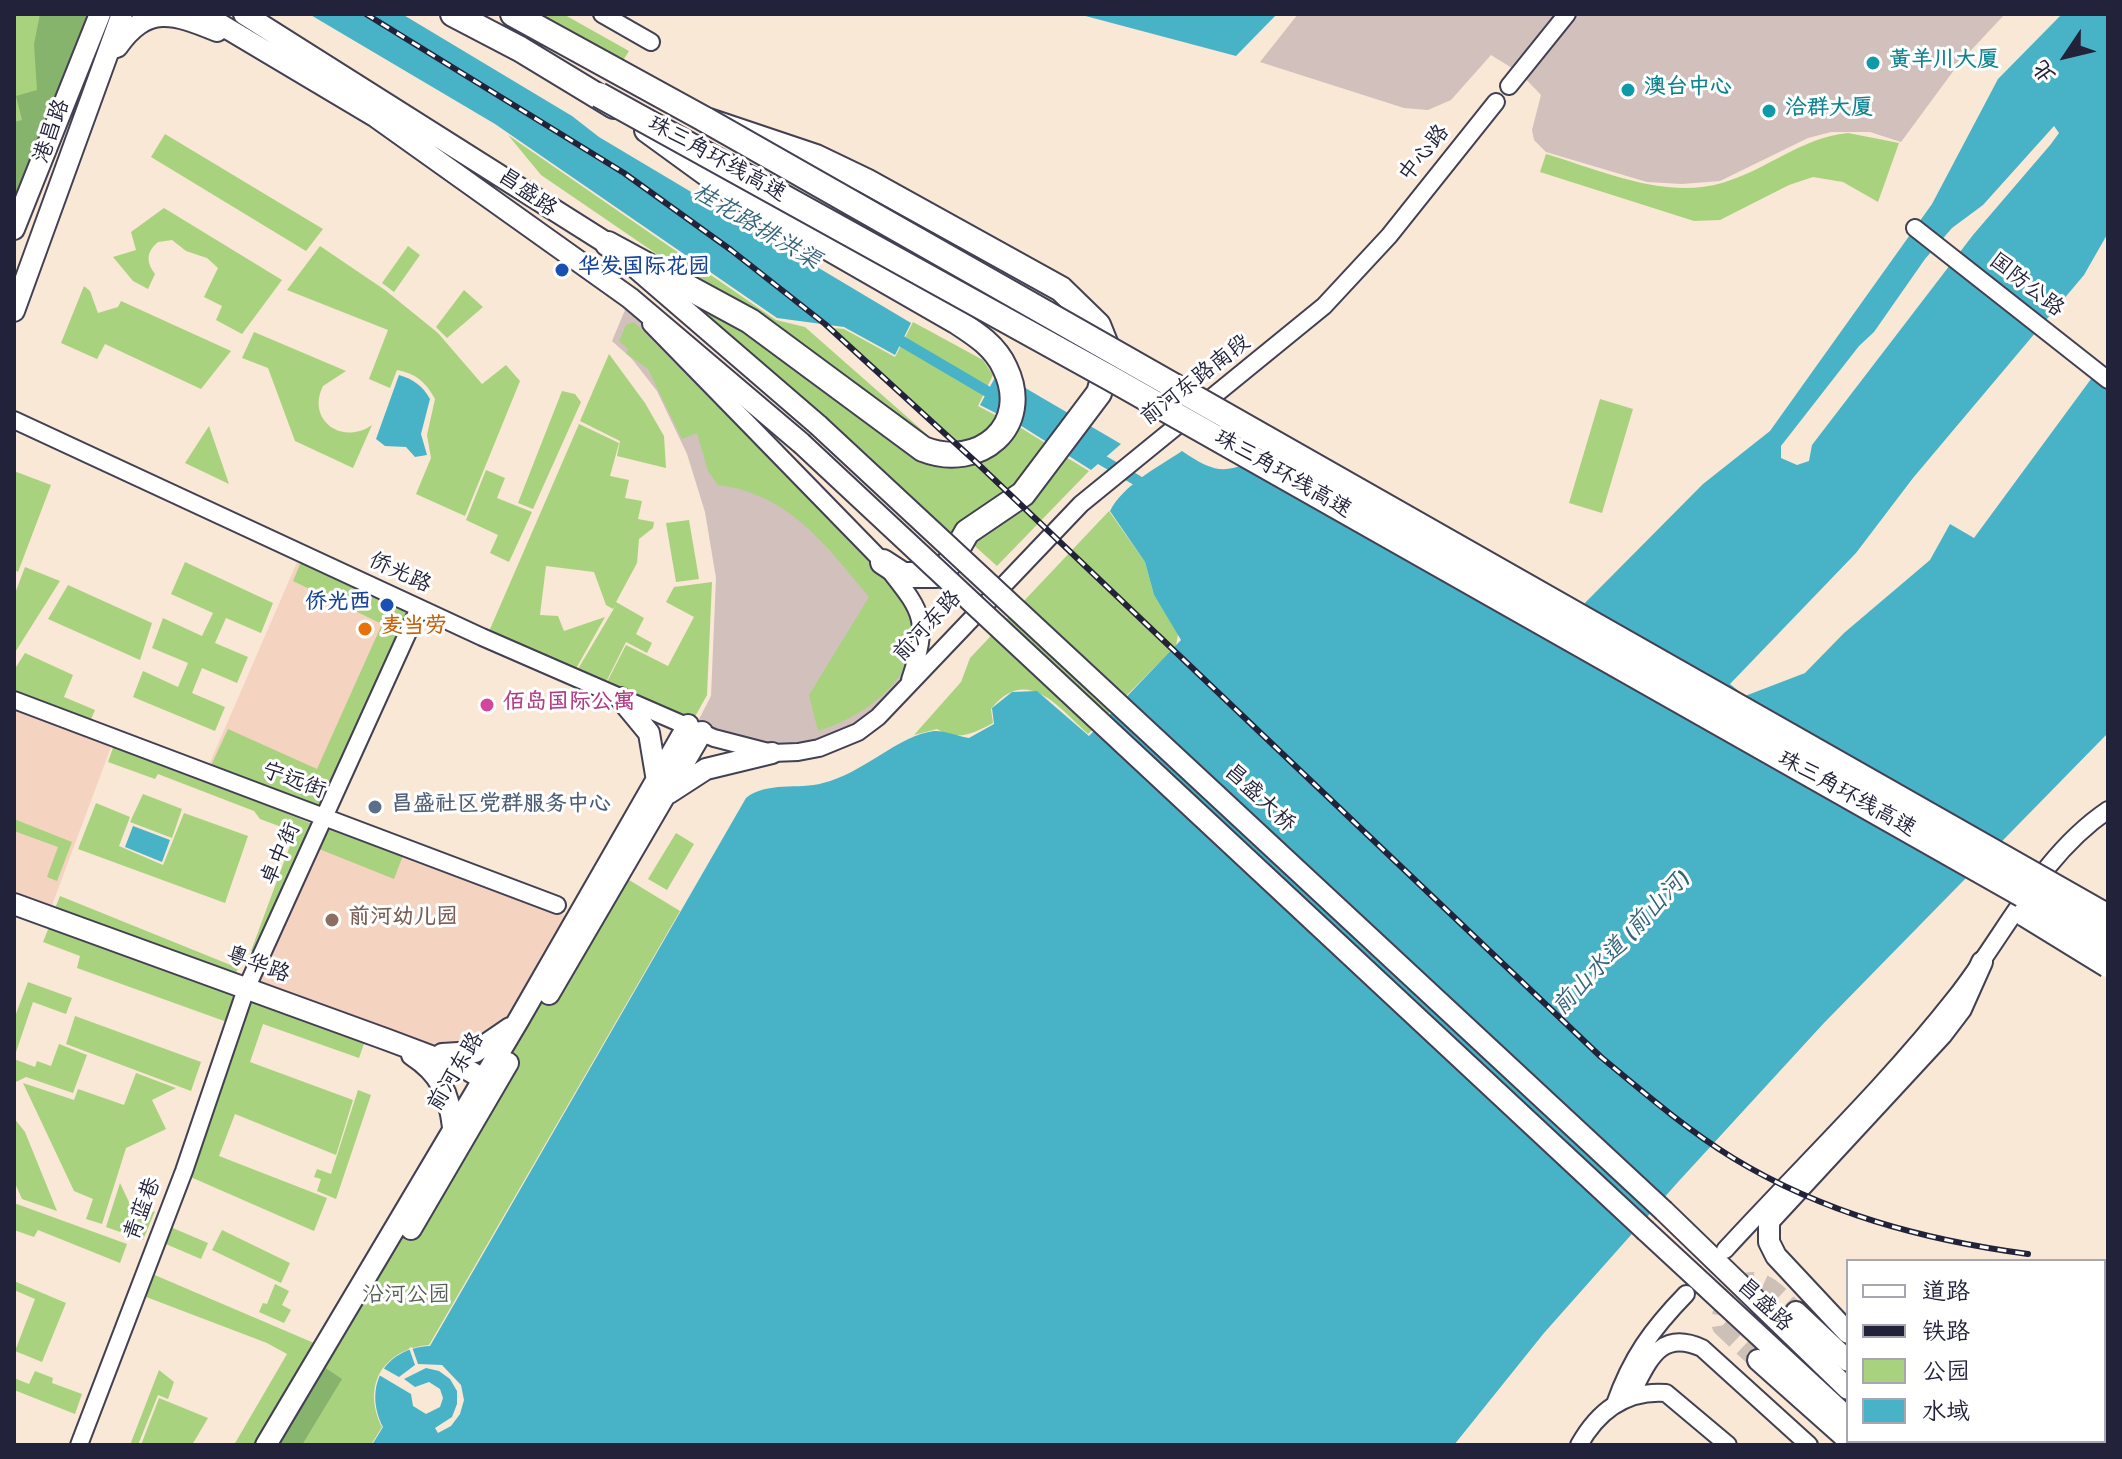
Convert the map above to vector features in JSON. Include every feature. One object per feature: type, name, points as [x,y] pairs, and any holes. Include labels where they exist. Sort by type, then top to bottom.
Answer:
[{"type":"highway","name":"珠三角环线高速","points":[[453,14],[1855,788],[2108,917]]},
{"type":"highway","name":"珠三角环线高速","points":[[524,19],[706,120],[1855,788],[2108,943]]},
{"type":"highway","points":[[599,95],[735,194],[956,321],[989,345],[1004,365],[1014,399],[1005,428],[978,452],[964,456],[937,455],[923,449],[750,321],[608,244]]},
{"type":"highway","points":[[706,120],[843,169],[1061,289],[1091,316],[1107,341],[1109,365],[1099,393],[1018,499],[967,532],[942,572],[914,577],[903,575],[883,562]]},
{"type":"highway","points":[[1855,788],[2108,903]]},
{"type":"highway","points":[[1855,788],[1992,894],[2108,965]]},
{"type":"main road","points":[[84,54],[92,14]]},
{"type":"main road","name":"港昌路","points":[[14,229],[100,14]]},
{"type":"main road","name":"港昌路","points":[[14,311],[122,14]]},
{"type":"main road","name":"昌盛路","points":[[203,14],[376,117],[630,298],[801,443],[1846,1416]]},
{"type":"main road","name":"昌盛路","points":[[244,14],[608,244],[818,425]]},
{"type":"main road","points":[[105,63],[131,27],[148,17],[172,15],[263,50]]},
{"type":"main road","name":"昌盛大桥","points":[[818,425],[1664,1211]]},
{"type":"main road","points":[[620,698],[649,733],[662,788],[706,769],[772,753]]},
{"type":"main road","name":"前河东路","points":[[281,1445],[695,728]]},
{"type":"main road","name":"前河东路","points":[[266,1445],[518,1021],[585,902],[662,788]]},
{"type":"main road","name":"粤华路","points":[[14,904],[388,1040],[468,1070],[483,1079]]},
{"type":"main road","points":[[1846,1331],[1776,1256],[1769,1242],[1769,1221],[1942,1034],[1961,1009],[1982,962]]},
{"type":"main road","points":[[388,1040],[458,1055],[475,1052],[518,1021]]},
{"type":"main road","points":[[388,1040],[440,1079],[447,1092],[453,1127]]},
{"type":"main road","name":"昌盛路","points":[[1664,1211],[1846,1387]]},
{"type":"main road","points":[[1796,1312],[1846,1359]]},
{"type":"main road","points":[[1758,1360],[1846,1438]]},
{"type":"street","points":[[602,14],[651,42]]},
{"type":"street","points":[[1509,86],[1567,14]]},
{"type":"street","name":"中心路","points":[[1389,236],[1496,102]]},
{"type":"street","name":"国防公路","points":[[1915,228],[2108,380]]},
{"type":"street","name":"前河东路南段","points":[[1026,558],[1141,453],[1259,363],[1324,306],[1389,236]]},
{"type":"street","points":[[630,298],[663,339],[883,562],[916,606],[923,623],[923,642],[909,685]]},
{"type":"street","name":"侨光路","points":[[14,420],[620,698],[695,728],[772,753]]},
{"type":"street","name":"前河东路","points":[[772,753],[819,748],[858,732],[909,685],[1026,558]]},
{"type":"street","name":"卓中街","points":[[246,989],[419,608]]},
{"type":"street","name":"宁远街","points":[[14,700],[557,905]]},
{"type":"street","points":[[1725,1250],[1917,1044],[1982,962],[2058,852],[2084,826],[2108,810]]},
{"type":"street","points":[[557,905],[575,907],[585,902]]},
{"type":"street","points":[[557,905],[566,919],[567,935]]},
{"type":"street","name":"青蓝巷","points":[[79,1445],[184,1171],[246,989]]},
{"type":"street","points":[[1615,1404],[1628,1367],[1659,1323],[1686,1294]]},
{"type":"street","points":[[1630,1396],[1651,1358],[1663,1346],[1674,1341],[1688,1342],[1702,1348],[1809,1445]]},
{"type":"street","points":[[1579,1445],[1586,1433],[1615,1404],[1630,1396],[1666,1393],[1728,1445]]},
{"type":"shaded area","points":[[1298,14],[2005,14],[1960,62],[1901,142],[1870,132],[1831,132],[1808,138],[1720,181],[1682,184],[1647,182],[1546,152],[1534,140],[1532,130],[1541,95],[1520,73],[1491,55],[1451,100],[1428,110],[1404,108],[1260,62]]},
{"type":"shaded area","points":[[630,298],[916,606],[908,685],[877,716],[798,751],[694,729],[711,696],[716,578],[705,512],[687,454],[657,391],[632,359],[612,341]]},
{"type":"shaded area","points":[[301,553],[419,609],[324,817],[560,909],[566,919],[518,1021],[458,1055],[247,989],[324,818],[205,774]]},
{"type":"shaded area","points":[[14,700],[114,739],[48,916],[14,904]]},
{"type":"green space","points":[[14,14],[91,14],[14,228]]},
{"type":"green space","points":[[40,14],[89,14],[81,52],[14,222],[14,122],[22,120],[16,96],[37,90],[34,44]]},
{"type":"green space","points":[[520,14],[565,15],[629,51],[619,67]]},
{"type":"green space","points":[[1848,133],[1899,143],[1878,202],[1843,182],[1813,177],[1789,185],[1720,220],[1694,221],[1540,172],[1546,154],[1656,186],[1700,187],[1738,177],[1814,141]]},
{"type":"green space","points":[[165,134],[323,229],[306,251],[151,157]]},
{"type":"green space","points":[[508,135],[776,320],[805,327],[948,453],[541,175]]},
{"type":"green space","points":[[164,208],[282,280],[242,334],[216,320],[222,306],[204,297],[218,268],[207,258],[186,251],[172,240],[158,242],[149,253],[155,274],[148,289],[133,281],[113,257],[136,250],[131,232]]},
{"type":"green space","points":[[320,246],[385,290],[438,333],[482,384],[506,365],[520,381],[465,516],[416,494],[431,458],[427,435],[435,399],[419,379],[403,371],[397,370],[390,388],[369,379],[388,330],[287,290]]},
{"type":"green space","points":[[408,246],[420,255],[394,292],[382,283]]},
{"type":"green space","points":[[636,263],[748,325],[939,459],[1013,423],[1050,446],[1018,493],[950,543]]},
{"type":"green space","points":[[84,286],[90,291],[98,313],[118,307],[121,301],[231,351],[201,389],[105,344],[97,359],[61,343]]},
{"type":"green space","points":[[464,290],[483,307],[447,338],[436,327]]},
{"type":"green space","points":[[634,322],[902,592],[917,627],[907,664],[884,694],[853,716],[818,731],[809,695],[869,597],[804,524],[765,499],[718,485],[708,471],[697,433],[682,439],[648,369],[626,353],[628,349],[619,341],[626,325]]},
{"type":"green space","points":[[913,322],[983,360],[993,375],[978,406],[999,417],[968,451],[833,328],[844,329],[895,357]]},
{"type":"green space","points":[[254,332],[346,371],[323,386],[319,409],[323,419],[339,431],[361,431],[372,425],[353,468],[295,441],[268,368],[242,358]]},
{"type":"green space","points":[[609,354],[645,403],[664,436],[666,468],[617,456],[620,441],[580,421]]},
{"type":"green space","points":[[562,391],[575,394],[581,402],[533,509],[518,503]]},
{"type":"green space","points":[[1600,399],[1633,409],[1602,513],[1569,503]]},
{"type":"green space","points":[[579,424],[619,443],[610,476],[629,480],[625,498],[642,501],[638,519],[654,522],[653,528],[639,539],[637,563],[616,602],[644,618],[636,634],[652,643],[647,653],[626,642],[604,686],[575,674],[616,605],[613,609],[606,605],[594,572],[546,566],[540,615],[558,616],[564,631],[605,617],[573,674],[487,636]]},
{"type":"green space","points":[[209,426],[229,484],[185,463]]},
{"type":"green space","points":[[1061,454],[1089,471],[997,566],[968,540]]},
{"type":"green space","points":[[486,470],[505,478],[497,498],[532,512],[509,562],[490,553],[498,535],[466,520]]},
{"type":"green space","points":[[14,471],[51,485],[18,572],[14,570]]},
{"type":"green space","points":[[1109,511],[1145,562],[1154,595],[1178,634],[1176,646],[1088,734],[1042,695],[1030,690],[1017,690],[1004,696],[991,709],[993,723],[979,730],[952,735],[937,729],[914,735],[961,682],[970,658]]},
{"type":"green space","points":[[689,520],[699,579],[676,582],[666,523]]},
{"type":"green space","points":[[303,557],[415,609],[321,815],[208,772],[228,729],[317,769],[382,624],[293,581]]},
{"type":"green space","points":[[185,562],[273,603],[261,633],[226,618],[215,643],[248,657],[237,683],[202,668],[192,693],[225,707],[215,731],[133,697],[143,671],[178,687],[188,663],[152,648],[163,618],[202,636],[213,613],[171,594]]},
{"type":"green space","points":[[25,567],[60,581],[14,654],[14,596]]},
{"type":"green space","points":[[712,582],[707,695],[691,724],[605,686],[626,645],[668,666],[694,617],[666,602],[674,587]]},
{"type":"green space","points":[[68,585],[152,623],[140,660],[48,619]]},
{"type":"green space","points":[[25,653],[73,675],[64,697],[95,710],[88,726],[14,697],[14,670]]},
{"type":"green space","points":[[115,742],[317,826],[259,954],[251,951],[295,832],[260,819],[254,811],[158,774],[155,779],[108,762]]},
{"type":"green space","points":[[143,794],[182,809],[172,838],[130,822]]},
{"type":"green space","points":[[96,803],[130,817],[119,846],[163,865],[184,813],[248,836],[225,903],[78,849]]},
{"type":"green space","points":[[14,819],[72,842],[57,881],[47,877],[58,847],[14,831]]},
{"type":"green space","points":[[329,824],[404,853],[394,879],[319,849]]},
{"type":"green space","points":[[676,833],[694,844],[667,890],[648,879]]},
{"type":"green space","name":"沿河公园","points":[[616,872],[680,911],[429,1345],[400,1354],[381,1372],[374,1397],[382,1427],[371,1445],[268,1445]]},
{"type":"green space","points":[[60,896],[238,968],[233,981],[52,916]]},
{"type":"green space","points":[[51,922],[238,990],[227,1022],[77,968],[80,956],[43,942]]},
{"type":"green space","points":[[28,982],[72,998],[66,1014],[33,1002],[14,1058],[14,1019]]},
{"type":"green space","points":[[248,993],[367,1035],[359,1058],[263,1024],[250,1062],[353,1100],[336,1155],[235,1114],[219,1156],[327,1198],[314,1231],[186,1175]]},
{"type":"green space","points":[[75,1016],[201,1062],[191,1091],[66,1044]]},
{"type":"green space","points":[[59,1044],[87,1055],[73,1093],[26,1077],[14,1083],[14,1059],[35,1067],[37,1061],[51,1066]]},
{"type":"green space","points":[[136,1073],[176,1088],[152,1100],[166,1129],[126,1148],[102,1224],[86,1219],[93,1199],[74,1191],[23,1083],[74,1100],[78,1089],[124,1105]]},
{"type":"green space","points":[[358,1090],[371,1095],[336,1199],[317,1191],[321,1179],[314,1177],[317,1169],[331,1174]]},
{"type":"green space","points":[[14,1118],[25,1132],[57,1211],[22,1199],[14,1181]]},
{"type":"green space","points":[[120,1183],[137,1219],[155,1211],[143,1240],[106,1227]]},
{"type":"green space","points":[[14,1203],[127,1244],[120,1263],[38,1230],[34,1237],[14,1230]]},
{"type":"green space","points":[[168,1226],[208,1243],[201,1259],[161,1242]]},
{"type":"green space","points":[[222,1230],[290,1263],[281,1283],[212,1250]]},
{"type":"green space","points":[[150,1273],[321,1346],[262,1445],[234,1445],[287,1354],[267,1343],[141,1295]]},
{"type":"green space","points":[[14,1281],[66,1303],[42,1362],[15,1351],[35,1299],[14,1290]]},
{"type":"green space","points":[[275,1284],[289,1291],[282,1305],[291,1310],[284,1323],[259,1312],[263,1303],[267,1304]]},
{"type":"green space","points":[[321,1365],[342,1379],[302,1445],[273,1445]]},
{"type":"green space","points":[[159,1370],[174,1382],[168,1399],[158,1395],[138,1445],[130,1445]]},
{"type":"green space","points":[[35,1371],[53,1378],[52,1383],[82,1394],[75,1414],[14,1390],[14,1378],[29,1384]]},
{"type":"green space","points":[[159,1398],[208,1418],[192,1445],[141,1445]]},
{"type":"water","points":[[309,14],[402,14],[572,116],[599,137],[911,323],[895,355],[844,327],[777,318],[495,124]]},
{"type":"water","points":[[1078,14],[1277,14],[1236,56]]},
{"type":"water","name":"前山水道 (前山河)","points":[[2062,14],[2108,14],[2108,233],[2084,275],[1913,478],[1856,553],[1730,684],[1745,696],[1805,673],[1844,633],[1930,560],[1950,524],[1974,538],[2091,379],[2108,372],[2108,733],[1823,1024],[1544,1333],[1454,1445],[372,1445],[383,1427],[375,1398],[382,1372],[400,1354],[430,1346],[746,798],[763,789],[813,785],[838,778],[921,734],[937,731],[969,738],[994,724],[992,708],[1012,692],[1037,691],[1089,736],[1181,640],[1154,595],[1145,562],[1110,511],[1132,485],[1182,451],[1206,465],[1225,469],[1270,455],[1498,570],[1498,612],[1531,628],[1570,618],[1703,484],[1770,431],[1932,204],[1998,79]],"holes":[[[2054,126],[2059,133],[1973,235],[1812,445],[1809,461],[1797,465],[1781,458],[1781,446],[1859,346],[1874,332],[1925,259],[1952,228],[1983,205]]]},
{"type":"water","points":[[998,372],[1121,444],[1091,470],[1023,427],[980,405]]},
{"type":"water","points":[[399,375],[417,384],[430,399],[421,434],[427,455],[415,457],[406,447],[385,446],[376,439]]},
{"type":"water","points":[[133,826],[170,840],[162,862],[125,847]]},
{"type":"pier","points":[[412,1347],[418,1364],[442,1365],[461,1385],[464,1400],[460,1414],[451,1426],[438,1433],[435,1428],[452,1417],[457,1404],[457,1391],[450,1379],[439,1371],[426,1368],[404,1379],[415,1387],[429,1382],[440,1389],[443,1398],[440,1407],[426,1414],[413,1406],[411,1394],[379,1375],[383,1368],[399,1377],[415,1365],[409,1348]]},
{"type":"waterway","name":"桂花路排洪渠","points":[[891,335],[1000,399]]},
{"type":"waterway","name":"桂花路排洪渠","points":[[1090,453],[1138,481]]},
{"type":"tunnel","points":[[1758,1360],[1722,1326],[1723,1310],[1731,1295],[1743,1284],[1759,1283],[1796,1312]]},
{"type":"railway","points":[[366,14],[624,173],[731,250],[825,324],[977,463],[1601,1057],[1682,1123],[1767,1177],[1838,1209],[1913,1232],[2028,1254]]},
{"type":"place","name":"黄羊川大厦","points":[[1873,63]]},
{"type":"place","name":"澳台中心","points":[[1628,90]]},
{"type":"place","name":"洽群大厦","points":[[1769,111]]},
{"type":"place","name":"华发国际花园","points":[[562,270]]},
{"type":"place","name":"侨光西","points":[[387,605]]},
{"type":"place","name":"麦当劳","points":[[365,629]]},
{"type":"place","name":"佰岛国际公寓","points":[[487,705]]},
{"type":"place","name":"昌盛社区党群服务中心","points":[[375,807]]},
{"type":"place","name":"前河幼儿园","points":[[332,920]]}]
